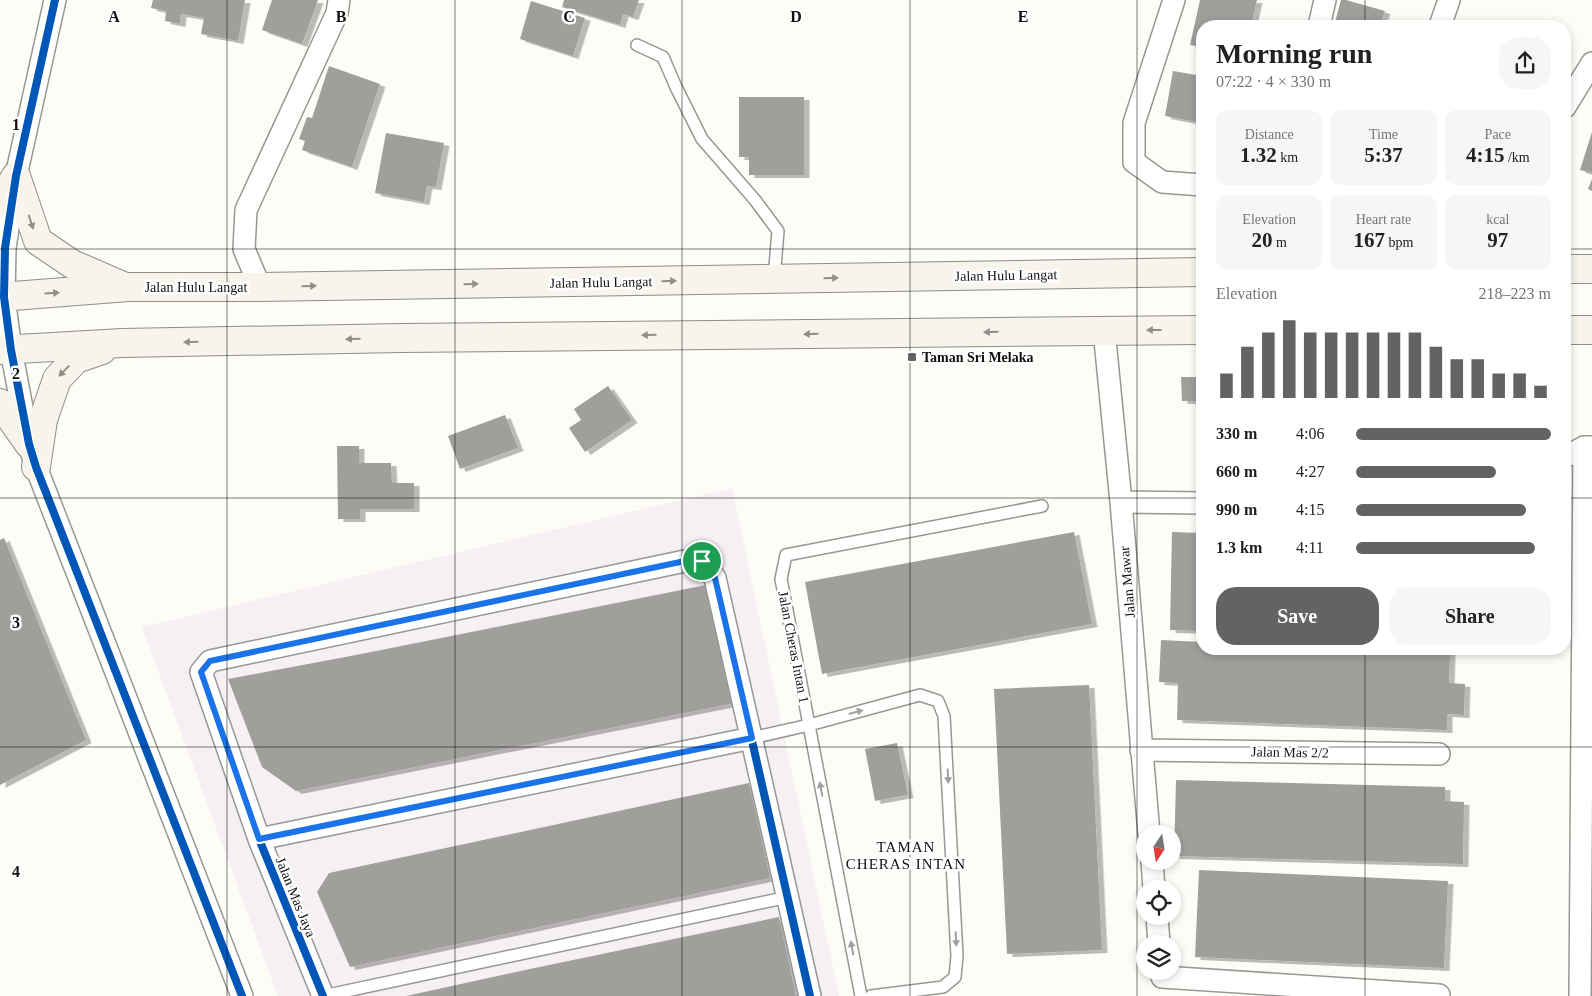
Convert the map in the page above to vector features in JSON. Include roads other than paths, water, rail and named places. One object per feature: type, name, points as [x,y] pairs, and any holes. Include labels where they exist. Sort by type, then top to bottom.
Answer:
[{"type":"main road","points":[[0,203],[16,176]]},
{"type":"main road","points":[[16,176],[38,241],[72,264],[128,287]]},
{"type":"main road","points":[[1571,269],[1592,269]]},
{"type":"main road","name":"Jalan Hulu Langat","points":[[2,297],[128,287],[260,287],[1196,272]]},
{"type":"main road","points":[[5,350],[122,343],[402,338],[1196,330]]},
{"type":"main road","points":[[1571,330],[1592,330]]},
{"type":"main road","points":[[33,456],[57,378],[76,359],[122,343]]},
{"type":"main road","points":[[0,403],[33,456]]},
{"type":"street","points":[[55,0],[16,176],[5,248],[2,297],[5,350],[33,456],[242,996]]},
{"type":"street","points":[[260,287],[244,249],[246,210],[337,14],[339,0]]},
{"type":"street","points":[[1174,0],[1134,122],[1134,162],[1162,182],[1196,185]]},
{"type":"street","points":[[1320,20],[1325,0]]},
{"type":"street","points":[[1442,20],[1449,0]]},
{"type":"street","points":[[1571,97],[1592,63]]},
{"type":"street","name":"Jalan Mawar","points":[[1104,330],[1121,502],[1148,825]]},
{"type":"street","points":[[1571,454],[1588,447],[1586,920],[1580,996]]},
{"type":"street","points":[[1121,502],[1196,503]]},
{"type":"street","name":"Jalan Mas Jaya","points":[[323,996],[259,839],[201,672],[210,661],[685,561],[702,561],[715,578],[752,738]]},
{"type":"street","points":[[259,839],[752,738],[810,996]]},
{"type":"street","name":"Jalan Mas 2/2","points":[[1141,750],[1439,754]]},
{"type":"street","points":[[1163,981],[1439,994]]},
{"type":"lane","points":[[637,45],[663,57],[702,139],[755,200],[778,231],[774,279]]},
{"type":"lane","name":"Jalan Cheras Intan 1","points":[[861,996],[781,579],[786,556],[1042,506]]},
{"type":"lane","points":[[752,738],[809,725],[920,695],[938,701],[944,716],[957,956],[955,977],[943,987],[872,996]]},
{"type":"lane","points":[[323,996],[788,897]]},
{"type":"place","name":"Taman Sri Melaka","points":[[912,357]]},
{"type":"district","name":"TAMAN CHERAS INTAN","points":[[906,856]]}]
